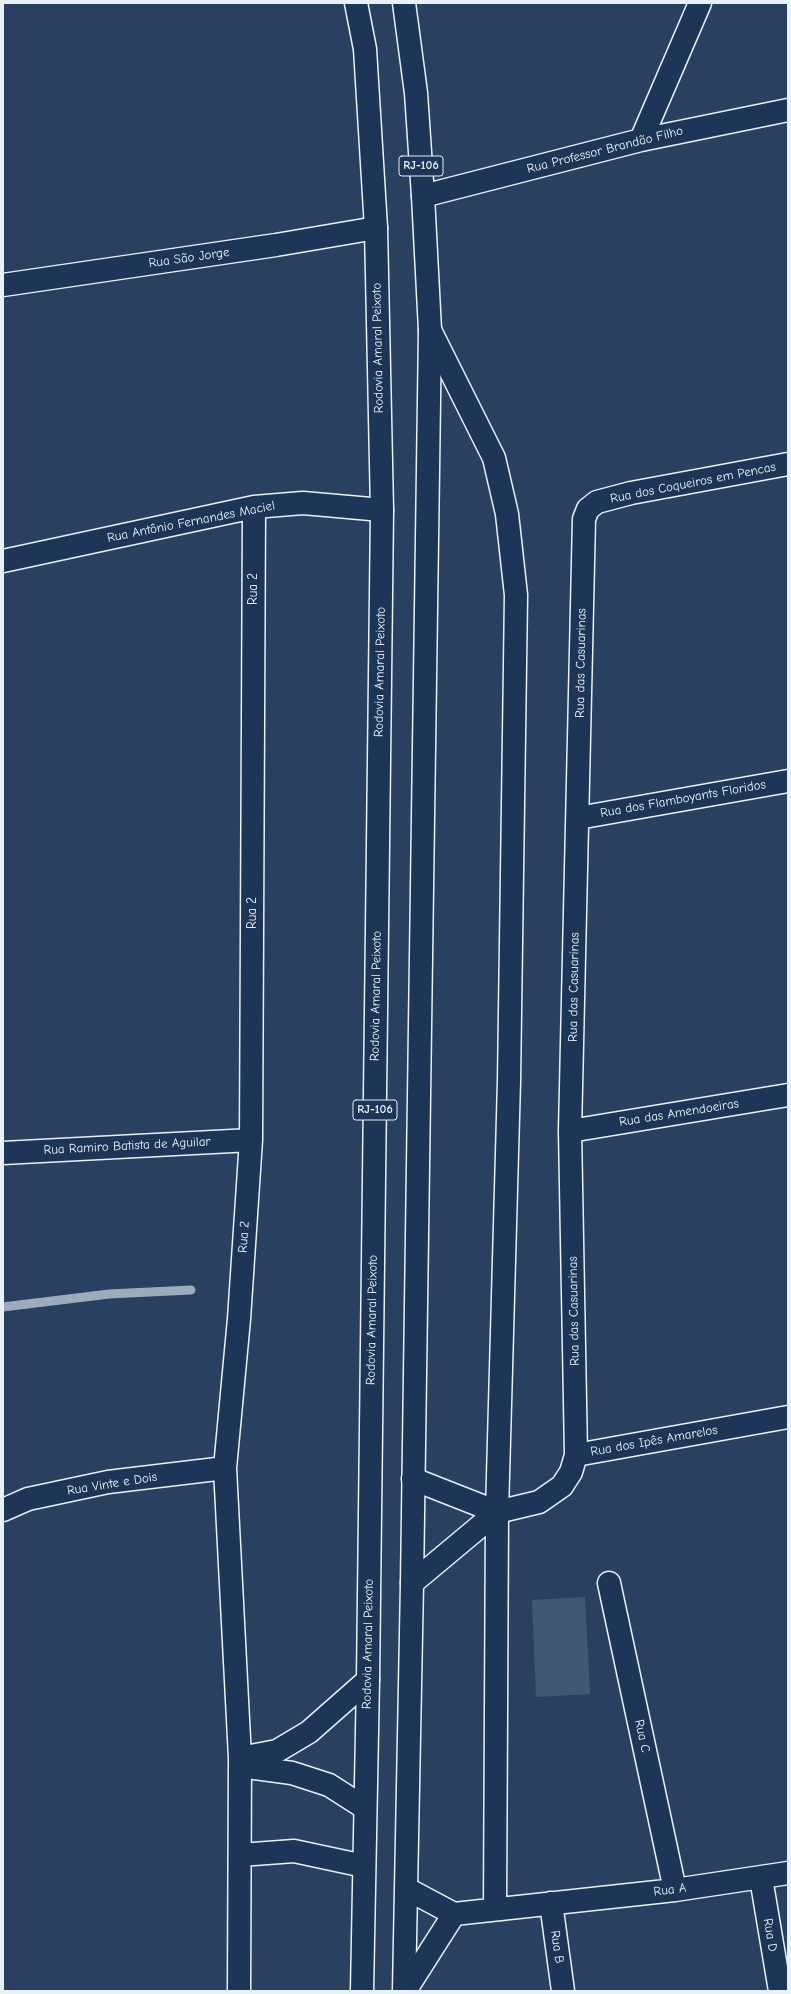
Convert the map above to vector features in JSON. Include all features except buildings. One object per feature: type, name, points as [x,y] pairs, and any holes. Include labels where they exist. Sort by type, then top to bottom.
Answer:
[{"type":"main road","name":"Rodovia Amaral Peixoto","points":[[356,3],[365,49],[376,228],[382,510],[368,1680],[362,1991]]},
{"type":"main road","name":"RJ-106","points":[[404,3],[416,93],[430,330],[405,1991]]},
{"type":"main road","points":[[642,140],[700,3]]},
{"type":"main road","name":"Rua Professor Brandão Filho","points":[[423,196],[642,140],[788,110]]},
{"type":"main road","name":"Rua São Jorge","points":[[3,285],[268,246],[376,228]]},
{"type":"main road","points":[[430,330],[494,458],[507,514],[516,595],[509,1081],[497,1512],[495,1909]]},
{"type":"main road","name":"Rua dos Coqueiros em Pencas","points":[[584,519],[588,509],[597,502],[631,493],[788,464]]},
{"type":"main road","name":"Rua Antônio Fernandes Maciel","points":[[3,561],[254,507],[303,503],[382,510]]},
{"type":"main road","name":"Rua 2","points":[[239,1991],[240,1762],[225,1468],[239,1319],[251,1140],[254,507]]},
{"type":"main road","name":"Rua das Casuarinas","points":[[576,1455],[570,1132],[584,519]]},
{"type":"main road","name":"Rua dos Flamboyants Floridos","points":[[578,818],[788,781]]},
{"type":"main road","name":"Rua das Amendoeiras","points":[[570,1132],[788,1095]]},
{"type":"main road","name":"Rua Ramiro Batista de Aguilar","points":[[3,1153],[251,1140]]},
{"type":"main road","name":"Rua dos Ipês Amarelos","points":[[497,1512],[538,1502],[562,1486],[571,1472],[576,1455],[788,1417]]},
{"type":"main road","name":"Rua Vinte e Dois","points":[[3,1510],[28,1498],[108,1482],[225,1468]]},
{"type":"main road","points":[[413,1479],[497,1512]]},
{"type":"main road","points":[[412,1583],[497,1512]]},
{"type":"main road","name":"Rua C","points":[[610,1583],[676,1890]]},
{"type":"main road","points":[[240,1762],[276,1751],[309,1732],[368,1680]]},
{"type":"main road","points":[[240,1762],[292,1773],[329,1785],[365,1808]]},
{"type":"main road","points":[[240,1855],[294,1851],[364,1866]]},
{"type":"main road","name":"Rua A","points":[[454,1914],[676,1890],[788,1873]]},
{"type":"main road","name":"Rua D","points":[[761,1878],[780,1991]]},
{"type":"main road","points":[[405,1991],[454,1914],[407,1889]]},
{"type":"main road","name":"Rua B","points":[[551,1903],[563,1991]]},
{"type":"shaded area","points":[[585,1597],[590,1694],[536,1697],[532,1600]]},
{"type":"waterway","points":[[3,1307],[109,1294],[191,1290]]}]
